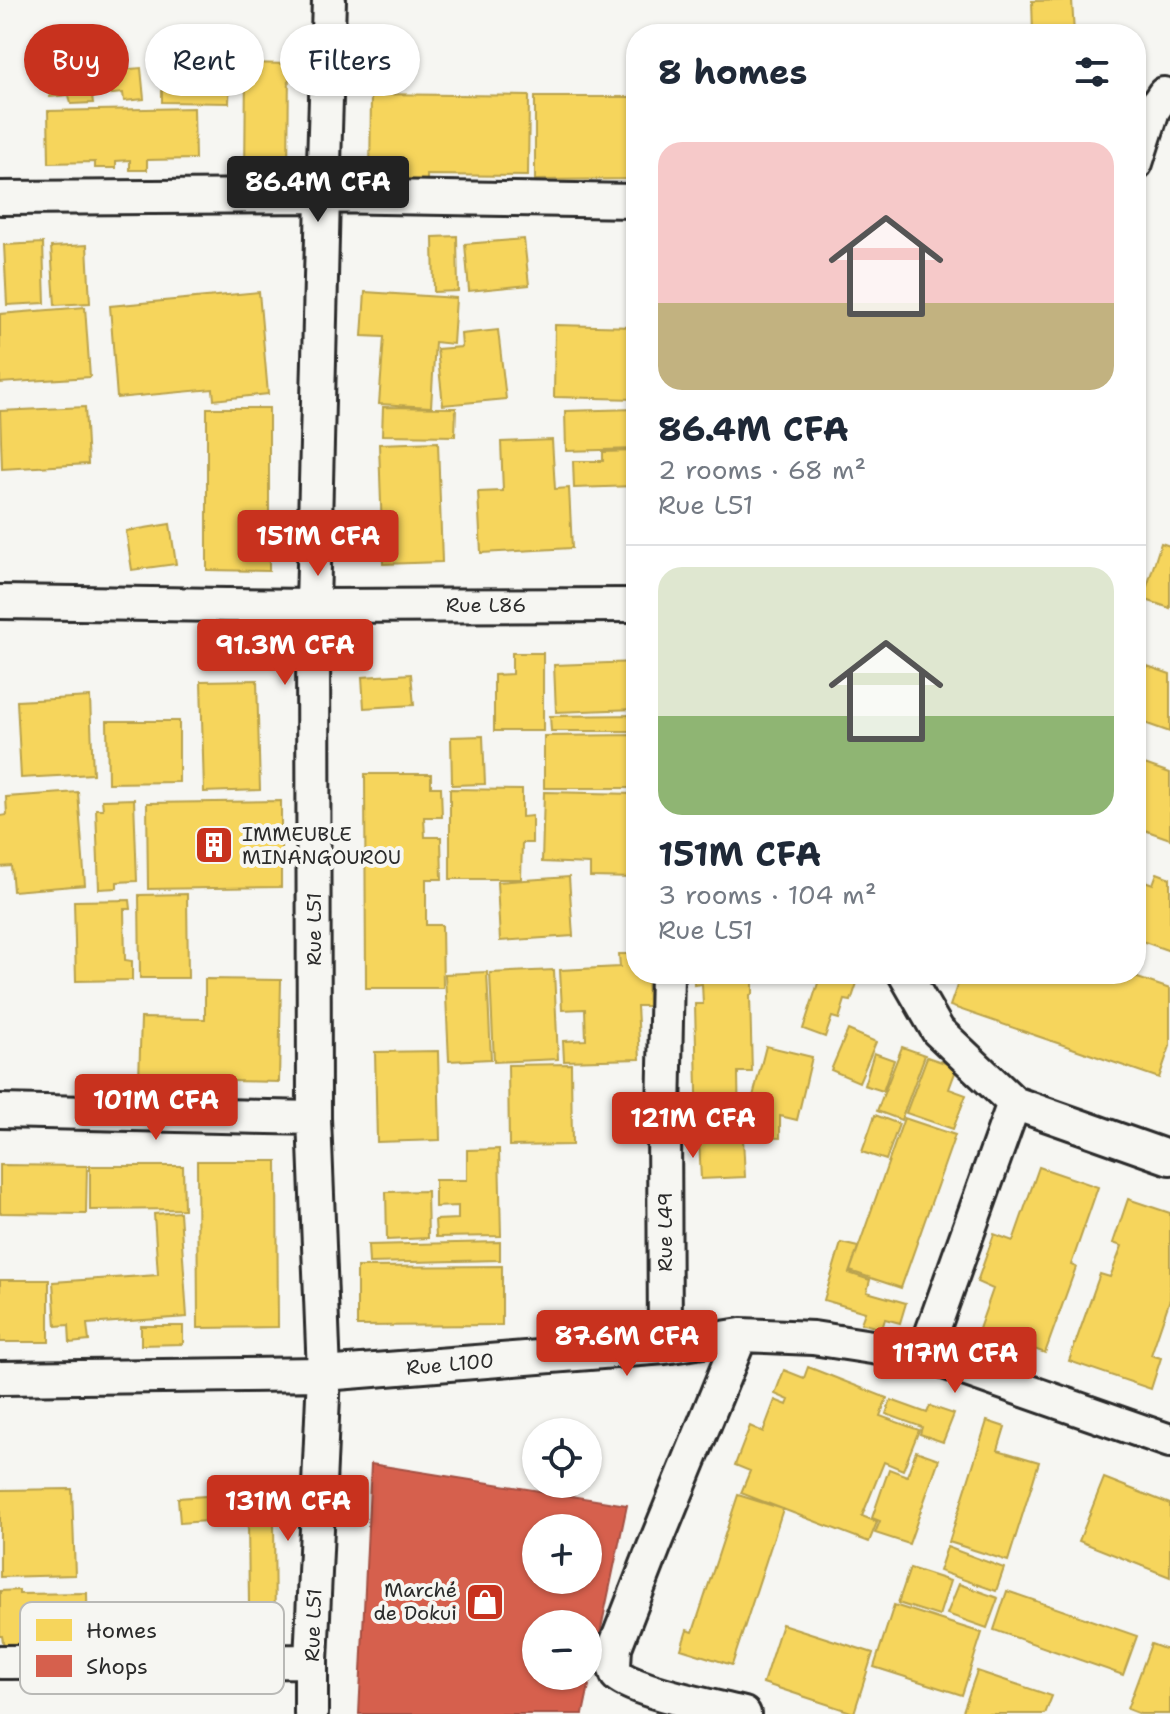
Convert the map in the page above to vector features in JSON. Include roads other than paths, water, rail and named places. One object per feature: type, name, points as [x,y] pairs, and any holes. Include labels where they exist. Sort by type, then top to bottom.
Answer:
[{"type":"street","name":"Rue L51","points":[[311,1714],[324,1374],[314,1118],[313,606],[329,0]]},
{"type":"street","points":[[1146,132],[1153,110],[1164,94]]},
{"type":"street","points":[[0,198],[323,196],[626,201]]},
{"type":"street","name":"Rue L86","points":[[0,602],[313,606],[626,605]]},
{"type":"street","name":"Rue L49","points":[[665,1347],[667,984]]},
{"type":"street","points":[[911,984],[938,1031],[1014,1103],[1170,1158]]},
{"type":"street","points":[[924,1355],[1014,1103]]},
{"type":"street","points":[[0,1111],[314,1118]]},
{"type":"street","points":[[741,1335],[615,1647],[614,1666],[617,1675],[659,1704],[744,1714]]},
{"type":"street","name":"Rue L100","points":[[0,1378],[324,1374],[665,1347],[741,1335],[813,1338],[924,1355],[1170,1441]]},
{"type":"street","points":[[284,1661],[311,1661]]},
{"type":"street","points":[[0,1662],[20,1662]]},
{"type":"place","name":"IMMEUBLE MINANGOUROU","points":[[214,845]]},
{"type":"place","name":"Marché de Dokui","points":[[485,1602]]}]
